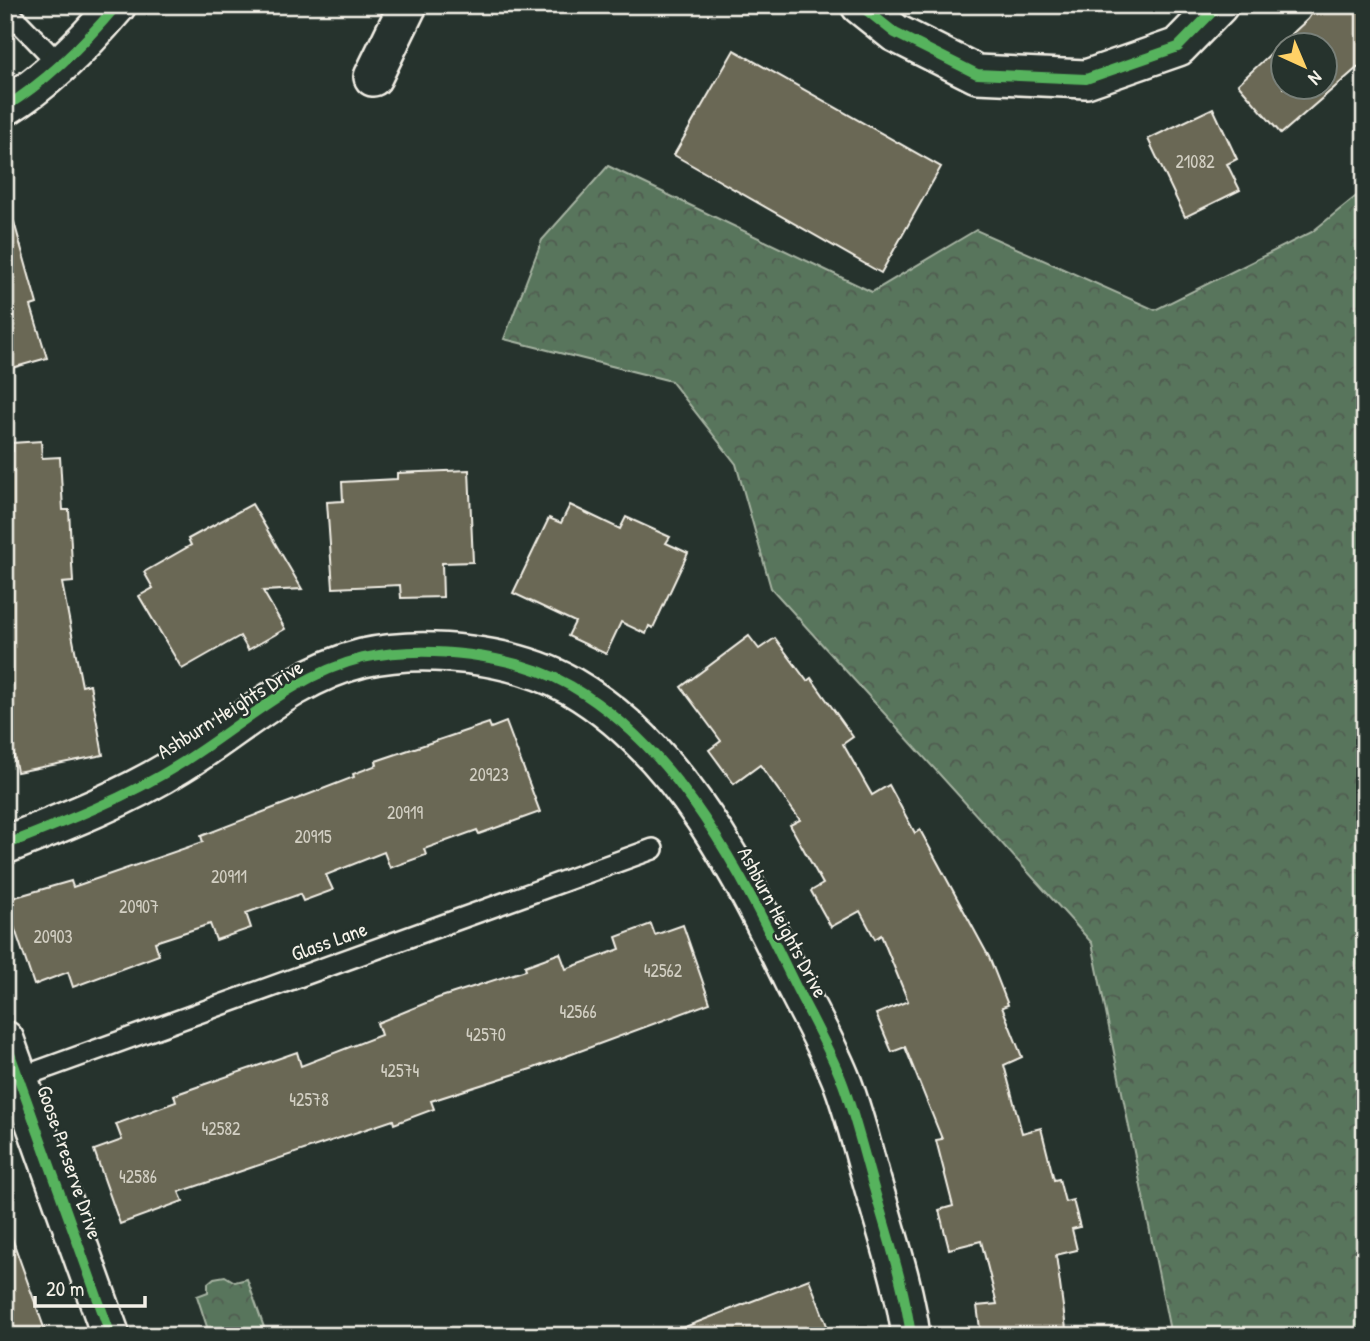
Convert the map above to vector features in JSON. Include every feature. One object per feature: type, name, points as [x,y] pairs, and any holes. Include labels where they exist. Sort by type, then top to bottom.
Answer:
[{"type":"street","points":[[5,107],[26,94],[59,64],[117,5]]},
{"type":"street","points":[[373,77],[408,5]]},
{"type":"street","points":[[860,5],[895,33],[977,74],[1086,79],[1178,47],[1219,5]]},
{"type":"street","name":"Ashburn Heights Drive","points":[[5,845],[75,818],[178,766],[298,683],[362,659],[413,652],[450,652],[532,670],[570,686],[636,737],[701,815],[748,889],[842,1082],[905,1294],[911,1336]]},
{"type":"street","name":"Goose Preserve Drive","points":[[5,1040],[12,1080],[111,1336]]},
{"type":"lane","points":[[5,8],[59,64]]},
{"type":"lane","name":"Glass Lane","points":[[12,1080],[653,849]]},
{"type":"green space","points":[[608,166],[872,292],[976,230],[1155,310],[1312,232],[1365,189],[1365,1336],[1171,1336],[1092,943],[771,588],[736,464],[671,381],[504,339],[542,240]]},
{"type":"green space","points":[[225,1276],[235,1282],[247,1279],[267,1336],[210,1336],[197,1296],[208,1292],[208,1283],[214,1278]]},
{"type":"building","points":[[1317,5],[1365,5],[1365,61],[1338,84],[1338,32],[1294,32],[1308,19]]},
{"type":"building","points":[[734,50],[941,167],[881,273],[674,155]]},
{"type":"building","points":[[1268,56],[1268,102],[1318,102],[1281,134],[1238,84]]},
{"type":"building","points":[[1213,108],[1237,159],[1227,164],[1240,190],[1185,217],[1148,139]]},
{"type":"building","points":[[14,222],[37,304],[31,306],[47,358],[5,370],[5,223]]},
{"type":"building","points":[[41,441],[42,458],[60,457],[63,510],[69,510],[73,582],[62,583],[82,686],[90,684],[103,755],[17,772],[11,741],[5,742],[5,451],[13,451],[12,443]]},
{"type":"building","points":[[469,470],[473,562],[442,563],[443,597],[401,598],[400,585],[333,588],[327,502],[343,501],[342,482],[397,479],[397,473]]},
{"type":"building","points":[[252,504],[302,589],[263,591],[285,629],[248,650],[240,636],[182,669],[139,596],[153,588],[144,572],[191,545],[188,539]]},
{"type":"building","points":[[570,505],[620,529],[626,517],[670,537],[666,543],[688,553],[653,628],[649,626],[646,634],[621,622],[606,654],[568,636],[575,622],[513,593],[549,518],[561,523]]},
{"type":"building","points":[[749,636],[759,649],[775,638],[807,681],[811,678],[853,737],[843,744],[872,795],[889,785],[915,833],[920,830],[989,957],[1008,1005],[1002,1007],[1022,1057],[1004,1065],[1022,1133],[1041,1128],[1054,1180],[1059,1179],[1065,1202],[1073,1200],[1080,1227],[1072,1229],[1077,1250],[1056,1255],[1067,1336],[981,1336],[977,1306],[997,1304],[981,1241],[949,1249],[939,1210],[953,1206],[936,1140],[942,1139],[905,1047],[892,1052],[876,1014],[908,1001],[881,935],[875,939],[860,911],[831,927],[811,891],[823,884],[790,825],[800,820],[760,765],[734,784],[709,750],[721,741],[681,687]]},
{"type":"building","points":[[506,722],[540,812],[479,834],[477,830],[424,849],[426,855],[390,868],[384,852],[326,875],[333,890],[303,901],[300,894],[246,913],[251,928],[216,940],[210,924],[155,942],[159,955],[73,987],[68,972],[34,985],[5,900],[71,881],[73,887],[203,842],[201,836],[354,777],[353,774],[377,765],[376,761],[489,723],[491,728]]},
{"type":"building","points":[[651,924],[655,935],[683,925],[710,1003],[534,1068],[431,1101],[434,1109],[394,1124],[393,1120],[179,1192],[183,1201],[120,1224],[94,1150],[122,1140],[116,1124],[176,1102],[174,1095],[297,1052],[301,1066],[381,1035],[377,1023],[438,998],[526,970],[525,966],[560,953],[566,969],[620,949],[616,937]]},
{"type":"building","points":[[9,1230],[47,1336],[5,1336],[5,1231]]},
{"type":"building","points":[[809,1279],[831,1336],[672,1336],[672,1332]]},
{"type":"cycle path","points":[[5,107],[65,60],[117,5]]},
{"type":"cycle path","points":[[860,5],[895,33],[977,74],[1086,79],[1178,47],[1219,5]]},
{"type":"cycle path","points":[[5,845],[138,788],[202,750],[290,689],[338,666],[363,658],[414,652],[469,655],[524,666],[571,686],[610,713],[645,744],[676,780],[704,818],[753,901],[843,1084],[897,1269],[911,1336]]},
{"type":"cycle path","points":[[5,1040],[111,1336]]}]
